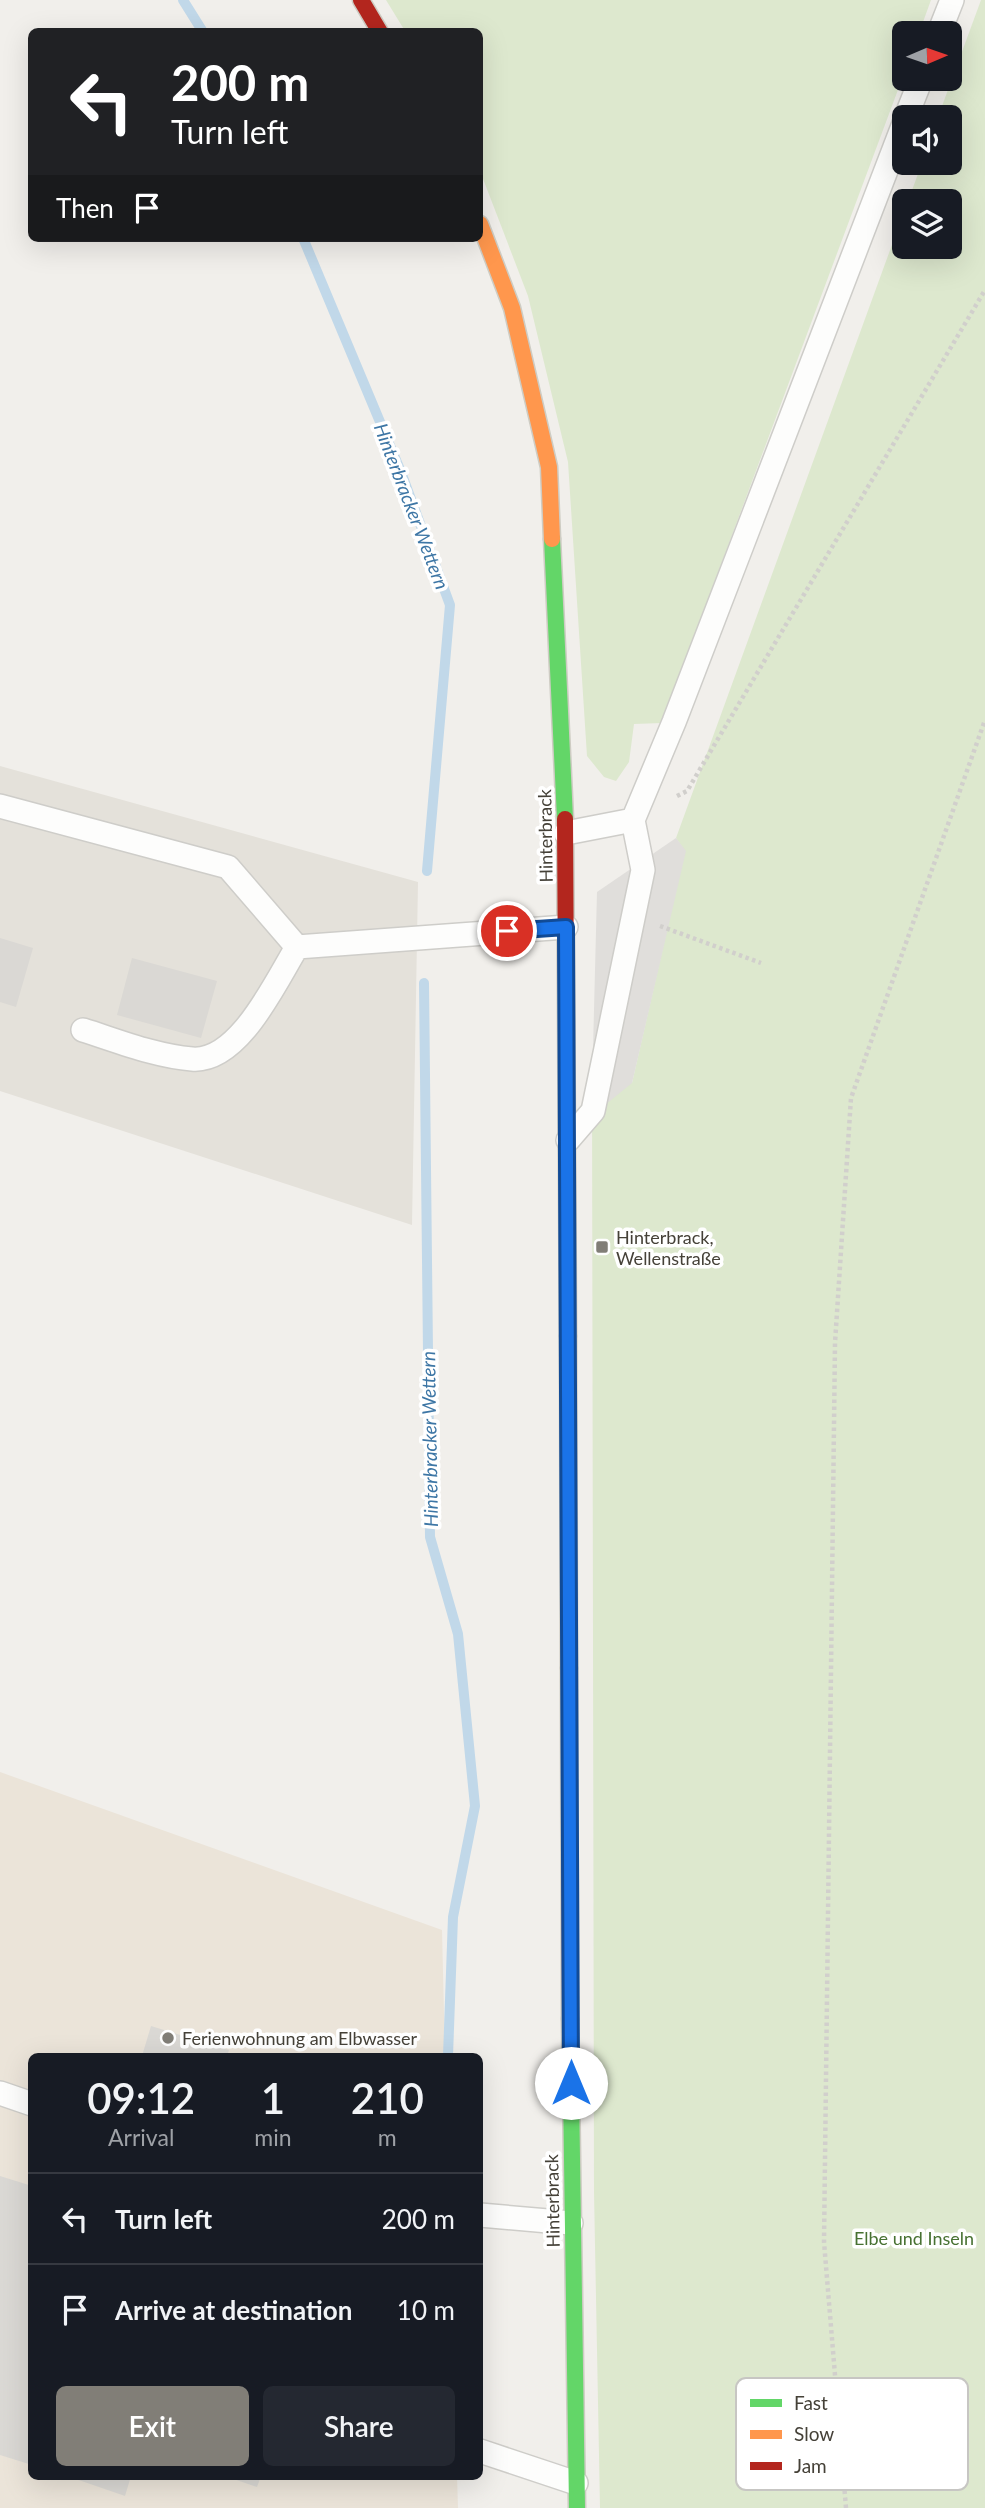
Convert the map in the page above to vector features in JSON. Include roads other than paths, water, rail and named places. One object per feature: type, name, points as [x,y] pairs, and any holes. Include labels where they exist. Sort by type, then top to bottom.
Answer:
[{"type":"street","points":[[361,0],[378,28]]},
{"type":"street","name":"Hinterbrack","points":[[483,232],[512,308],[549,467],[566,833],[571,2222],[577,2508]]},
{"type":"lane","points":[[944,21],[952,0]]},
{"type":"lane","points":[[567,1141],[593,1111],[643,870],[633,820],[674,722],[892,155]]},
{"type":"lane","points":[[0,806],[228,867],[297,947]]},
{"type":"lane","points":[[566,833],[633,820]]},
{"type":"lane","points":[[297,947],[566,927]]},
{"type":"lane","points":[[83,1030],[159,1053],[195,1060],[217,1054],[232,1044],[253,1018],[297,947]]},
{"type":"lane","points":[[0,2093],[28,2103]]},
{"type":"lane","points":[[483,2214],[571,2222]]},
{"type":"lane","points":[[483,2452],[576,2483]]},
{"type":"waterway","name":"Hinterbracker Wettern","points":[[183,0],[200,28]]},
{"type":"waterway","name":"Hinterbracker Wettern","points":[[305,242],[401,472],[450,605],[427,871]]},
{"type":"waterway","name":"Hinterbracker Wettern","points":[[424,983],[430,1537],[458,1634],[475,1806],[453,1917],[448,2053]]},
{"type":"place","name":"Hinterbrack, Wellenstraße","points":[[602,1247]]},
{"type":"place","name":"Ferienwohnung am Elbwasser","points":[[168,2038]]},
{"type":"park label","name":"Elbe und Inseln","points":[[914,2238]]}]
